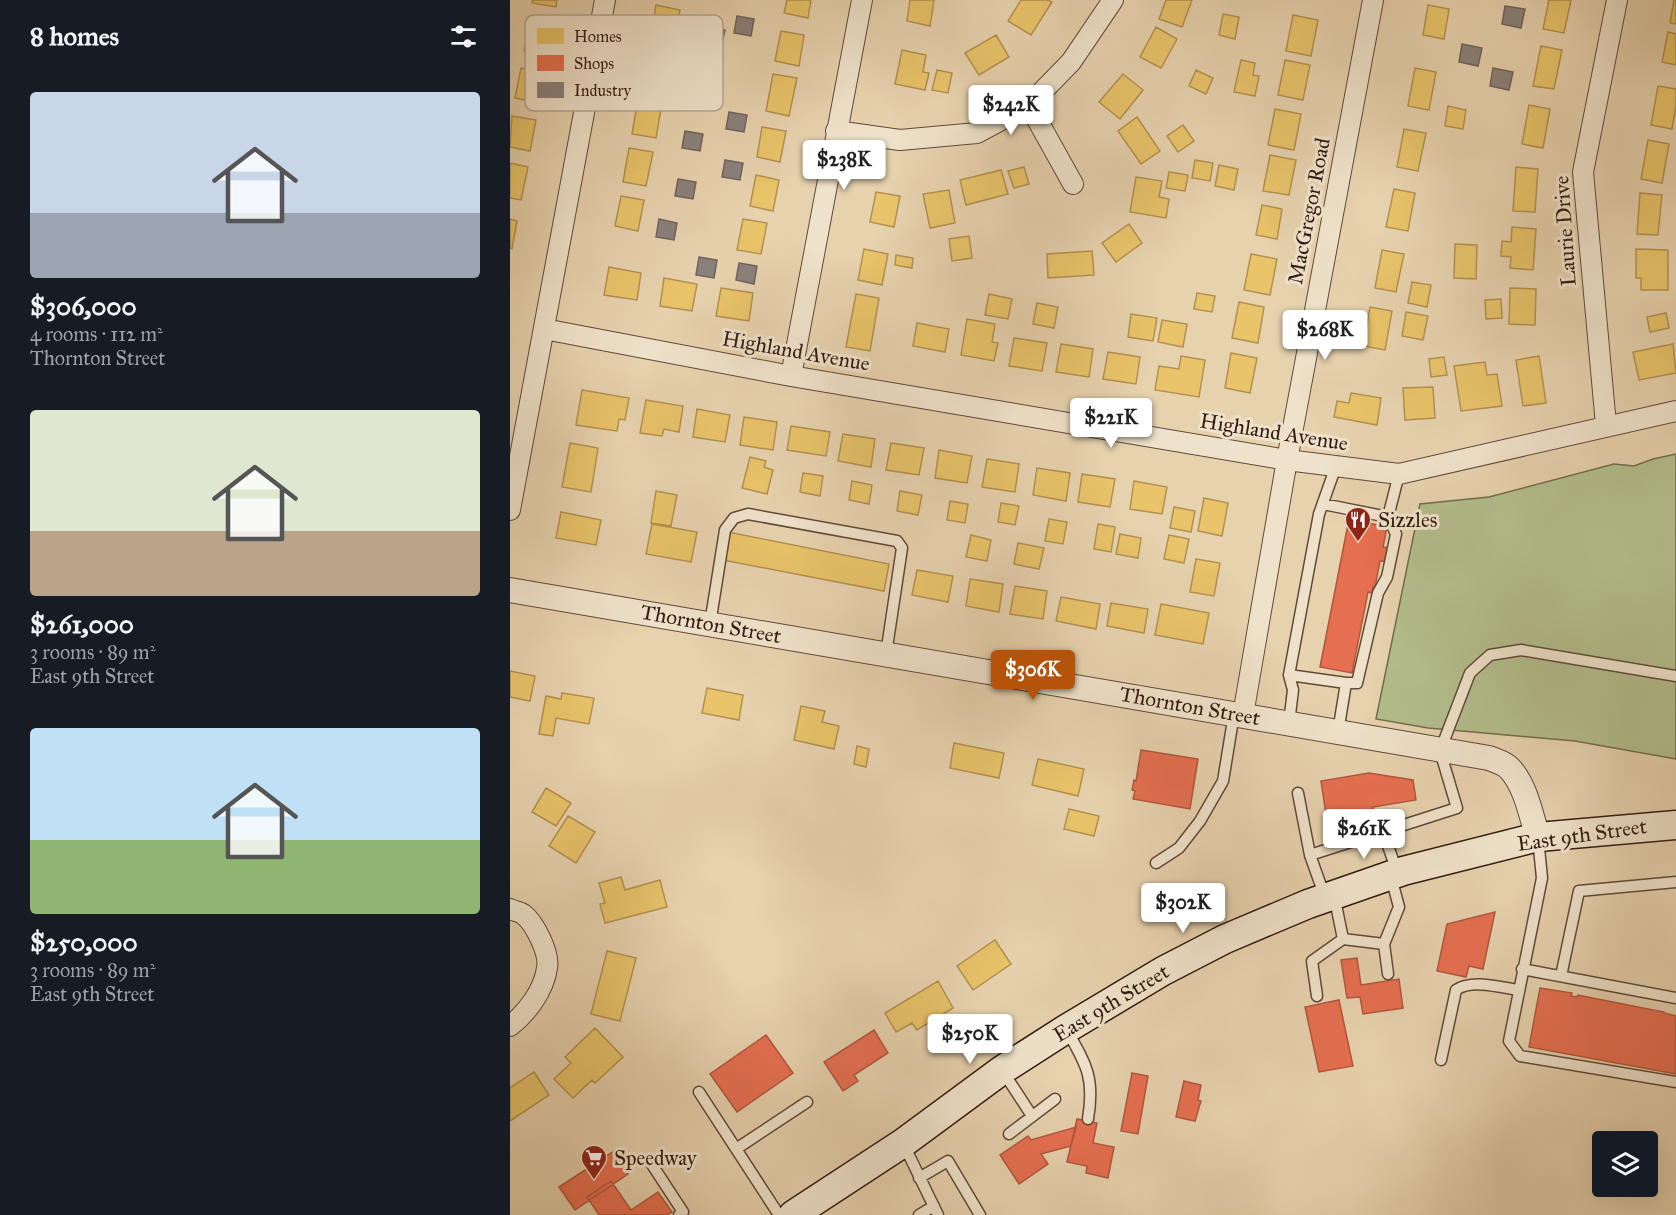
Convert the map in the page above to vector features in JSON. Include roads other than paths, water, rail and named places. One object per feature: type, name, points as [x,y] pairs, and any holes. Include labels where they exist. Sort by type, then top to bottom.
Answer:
[{"type":"main road","name":"East 9th Street","points":[[793,1215],[903,1143],[1002,1070],[1065,1029],[1212,944],[1330,896],[1394,874],[1538,837],[1676,825]]},
{"type":"street","points":[[602,15],[605,0]]},
{"type":"street","points":[[791,375],[862,0]]},
{"type":"street","points":[[836,131],[900,140],[977,133],[1029,105],[1071,62],[1113,0]]},
{"type":"street","name":"MacGregor Road","points":[[1238,715],[1374,0]]},
{"type":"street","name":"Laurie Drive","points":[[1606,426],[1583,172],[1617,0]]},
{"type":"street","points":[[1029,105],[1073,184]]},
{"type":"street","points":[[510,510],[584,111]]},
{"type":"street","name":"Highland Avenue","points":[[544,329],[791,375],[1287,460],[1399,474],[1676,411]]},
{"type":"street","name":"Thornton Street","points":[[510,590],[1489,758],[1510,769],[1520,783],[1538,837]]},
{"type":"street","points":[[510,909],[523,914],[539,933],[548,967],[537,994],[521,1017],[510,1026]]},
{"type":"lane","points":[[1289,723],[1293,690],[1289,675],[1323,504],[1336,466]]},
{"type":"lane","points":[[1289,675],[1357,683],[1378,593],[1387,577],[1396,534],[1388,517],[1399,474]]},
{"type":"lane","points":[[1323,504],[1388,517]]},
{"type":"lane","points":[[710,624],[725,530],[734,518],[748,514],[897,541],[902,548],[886,654]]},
{"type":"lane","points":[[1310,855],[1457,808],[1440,751],[1470,673],[1490,656],[1521,650],[1676,676]]},
{"type":"lane","points":[[1338,732],[1346,683]]},
{"type":"lane","points":[[1156,863],[1179,848],[1200,821],[1223,781],[1238,715]]},
{"type":"lane","points":[[1298,793],[1310,855],[1330,896],[1343,939]]},
{"type":"lane","points":[[1383,832],[1394,874],[1399,907],[1384,944],[1388,975]]},
{"type":"lane","points":[[1538,837],[1542,878],[1509,1041],[1520,1056],[1676,1082]]},
{"type":"lane","points":[[1561,976],[1579,891],[1676,882]]},
{"type":"lane","points":[[1317,996],[1312,961],[1343,939],[1384,944]]},
{"type":"lane","points":[[1522,969],[1676,998]]},
{"type":"lane","points":[[1441,1060],[1456,990],[1463,985],[1518,990]]},
{"type":"lane","points":[[1065,1029],[1083,1058],[1089,1074],[1092,1100],[1088,1119]]},
{"type":"lane","points":[[1002,1070],[1032,1116]]},
{"type":"lane","points":[[699,1092],[779,1215]]},
{"type":"lane","points":[[1009,1134],[1055,1099]]},
{"type":"lane","points":[[736,1149],[807,1102]]},
{"type":"lane","points":[[903,1143],[936,1211],[919,1215]]},
{"type":"lane","points":[[919,1178],[948,1161],[980,1215]]},
{"type":"lane","points":[[651,1162],[683,1212],[679,1215]]},
{"type":"place","name":"Sizzles","points":[[1358,543]]},
{"type":"place","name":"Speedway","points":[[594,1181]]}]
